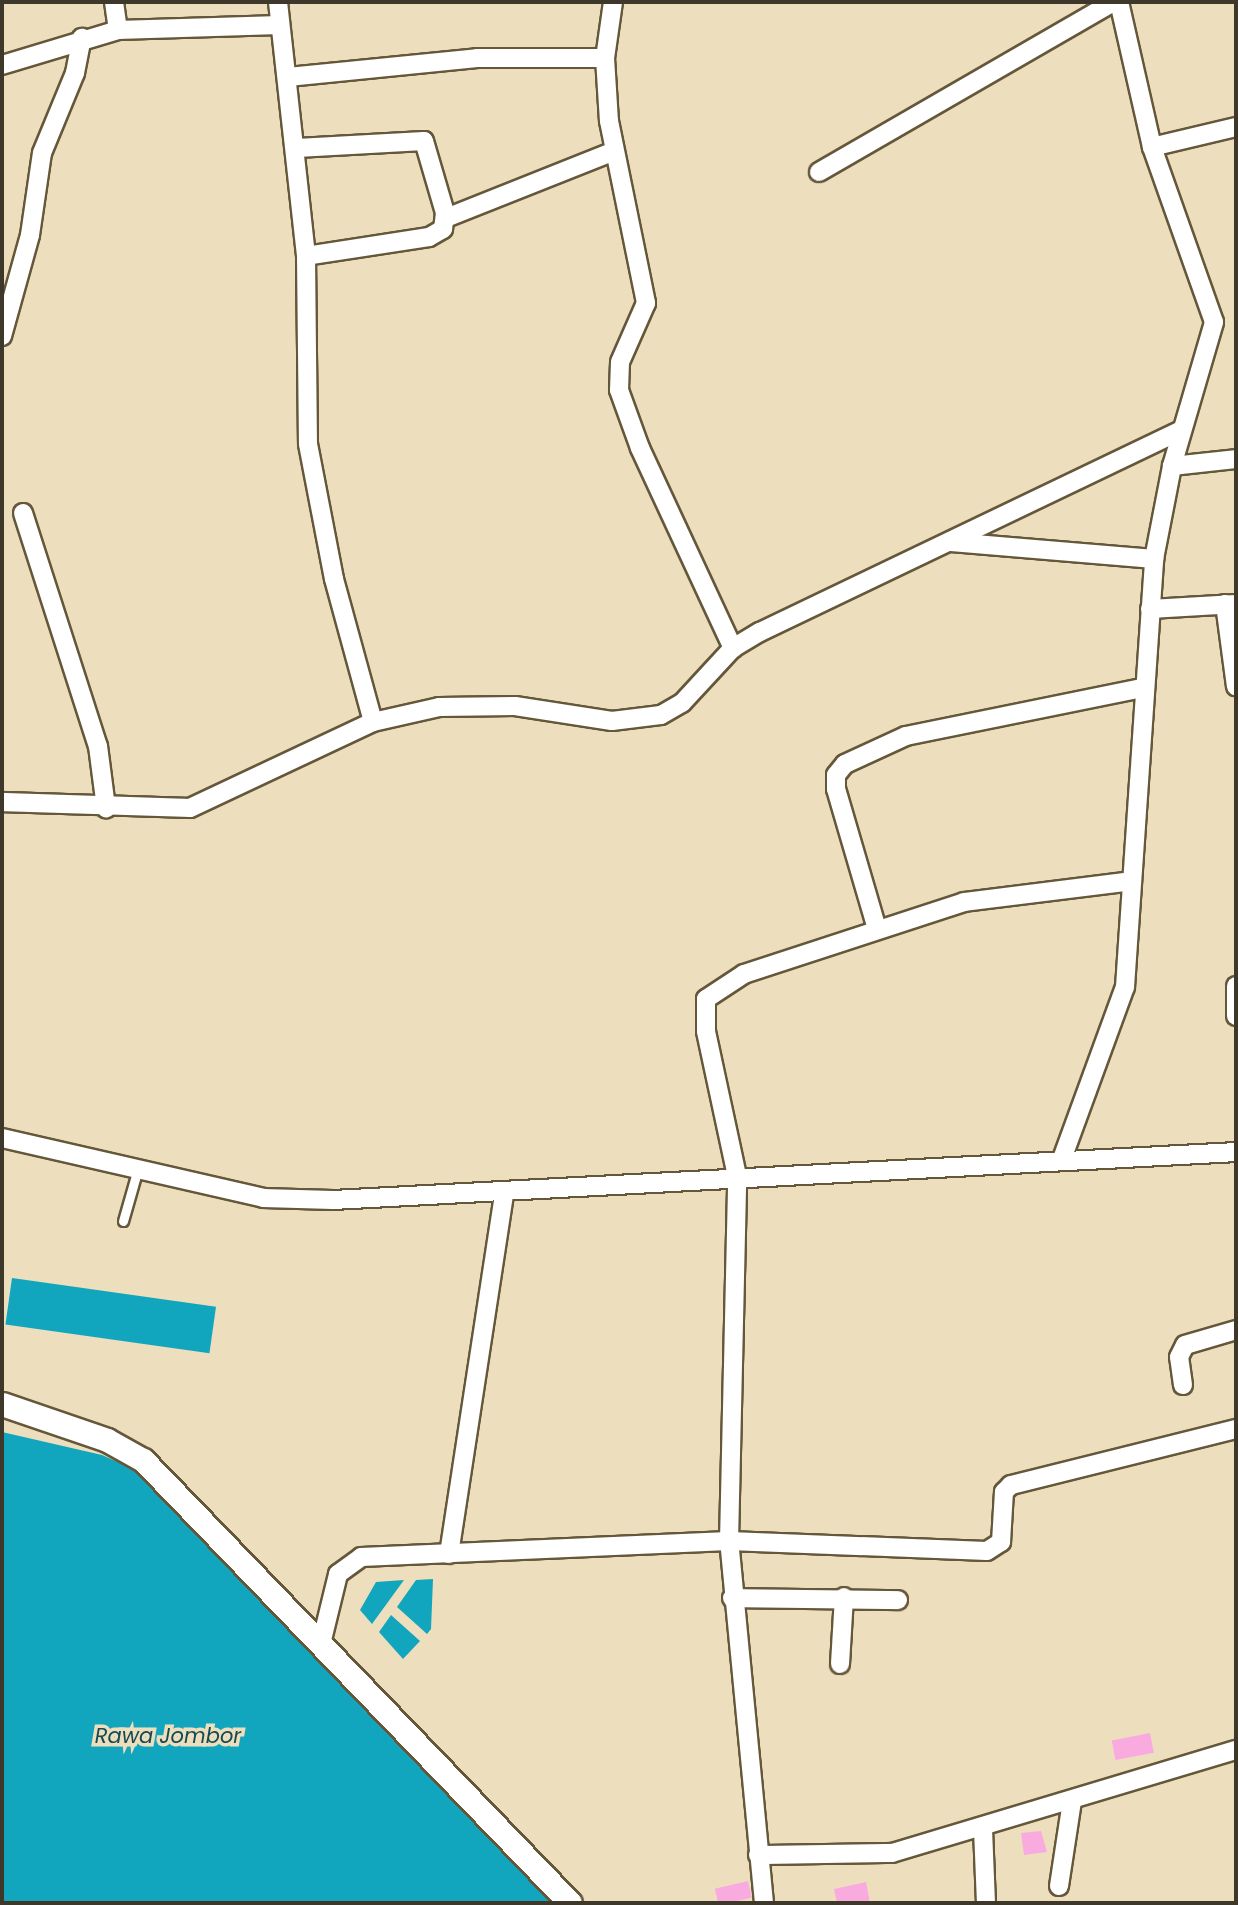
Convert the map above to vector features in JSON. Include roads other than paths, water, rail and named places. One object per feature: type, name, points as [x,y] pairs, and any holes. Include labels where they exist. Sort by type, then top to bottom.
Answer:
[{"type":"street","points":[[114,2],[118,30]]},
{"type":"street","points":[[278,2],[297,148],[306,256],[308,444],[334,579],[373,722]]},
{"type":"street","points":[[613,2],[606,58],[614,151],[646,303],[620,362],[621,401],[733,648]]},
{"type":"street","points":[[819,172],[1116,2],[1152,148],[1213,311],[1207,351],[1172,466],[1154,559],[1141,688],[1132,881],[1121,1005],[1062,1159]]},
{"type":"street","points":[[2,65],[82,38],[118,30],[279,25]]},
{"type":"street","points":[[2,336],[30,235],[42,153],[75,73],[82,38]]},
{"type":"street","points":[[288,77],[477,58],[606,58]]},
{"type":"street","points":[[1152,148],[1236,127]]},
{"type":"street","points":[[297,148],[427,142],[446,218],[443,229],[429,237],[306,256]]},
{"type":"street","points":[[446,218],[614,151]]},
{"type":"street","points":[[2,802],[176,810],[204,804],[373,722],[420,710],[479,705],[612,721],[647,719],[682,703],[733,648],[1182,430]]},
{"type":"street","points":[[1172,466],[1236,459]]},
{"type":"street","points":[[23,513],[98,746],[106,808]]},
{"type":"street","points":[[948,542],[1154,559]]},
{"type":"street","points":[[1150,609],[1231,604],[1236,686]]},
{"type":"street","points":[[877,929],[836,789],[840,769],[906,736],[1141,688]]},
{"type":"street","points":[[764,1903],[732,1598],[729,1541],[737,1176],[706,1031],[706,999],[744,974],[877,929],[1004,893],[1132,881]]},
{"type":"street","points":[[1236,986],[1236,1016]]},
{"type":"street","points":[[2,1138],[137,1172],[263,1198],[504,1193],[737,1176],[1236,1152]]},
{"type":"street","points":[[449,1554],[504,1193]]},
{"type":"street","points":[[1183,1385],[1179,1357],[1185,1345],[1236,1330]]},
{"type":"street","points":[[2,1404],[107,1440],[143,1460],[570,1903]]},
{"type":"street","points":[[321,1644],[336,1579],[348,1562],[390,1554],[449,1554],[729,1541],[993,1550],[1002,1539],[1004,1492],[1011,1485],[1236,1429]]},
{"type":"street","points":[[732,1598],[844,1597],[898,1600]]},
{"type":"street","points":[[840,1664],[844,1597]]},
{"type":"street","points":[[758,1855],[892,1853],[983,1829],[1236,1750]]},
{"type":"street","points":[[1059,1886],[1072,1801]]},
{"type":"street","points":[[983,1829],[986,1903]]},
{"type":"lane","points":[[123,1221],[137,1172]]},
{"type":"water","points":[[12,1278],[216,1307],[209,1353],[5,1325]]},
{"type":"water","name":"Rawa Jombor","points":[[2,1432],[102,1455],[140,1472],[558,1903],[2,1903]]},
{"type":"water","points":[[433,1579],[431,1629],[427,1634],[397,1607],[416,1580]]},
{"type":"water","points":[[404,1580],[372,1624],[360,1610],[376,1582]]},
{"type":"water","points":[[391,1615],[420,1641],[403,1659],[379,1632]]}]
